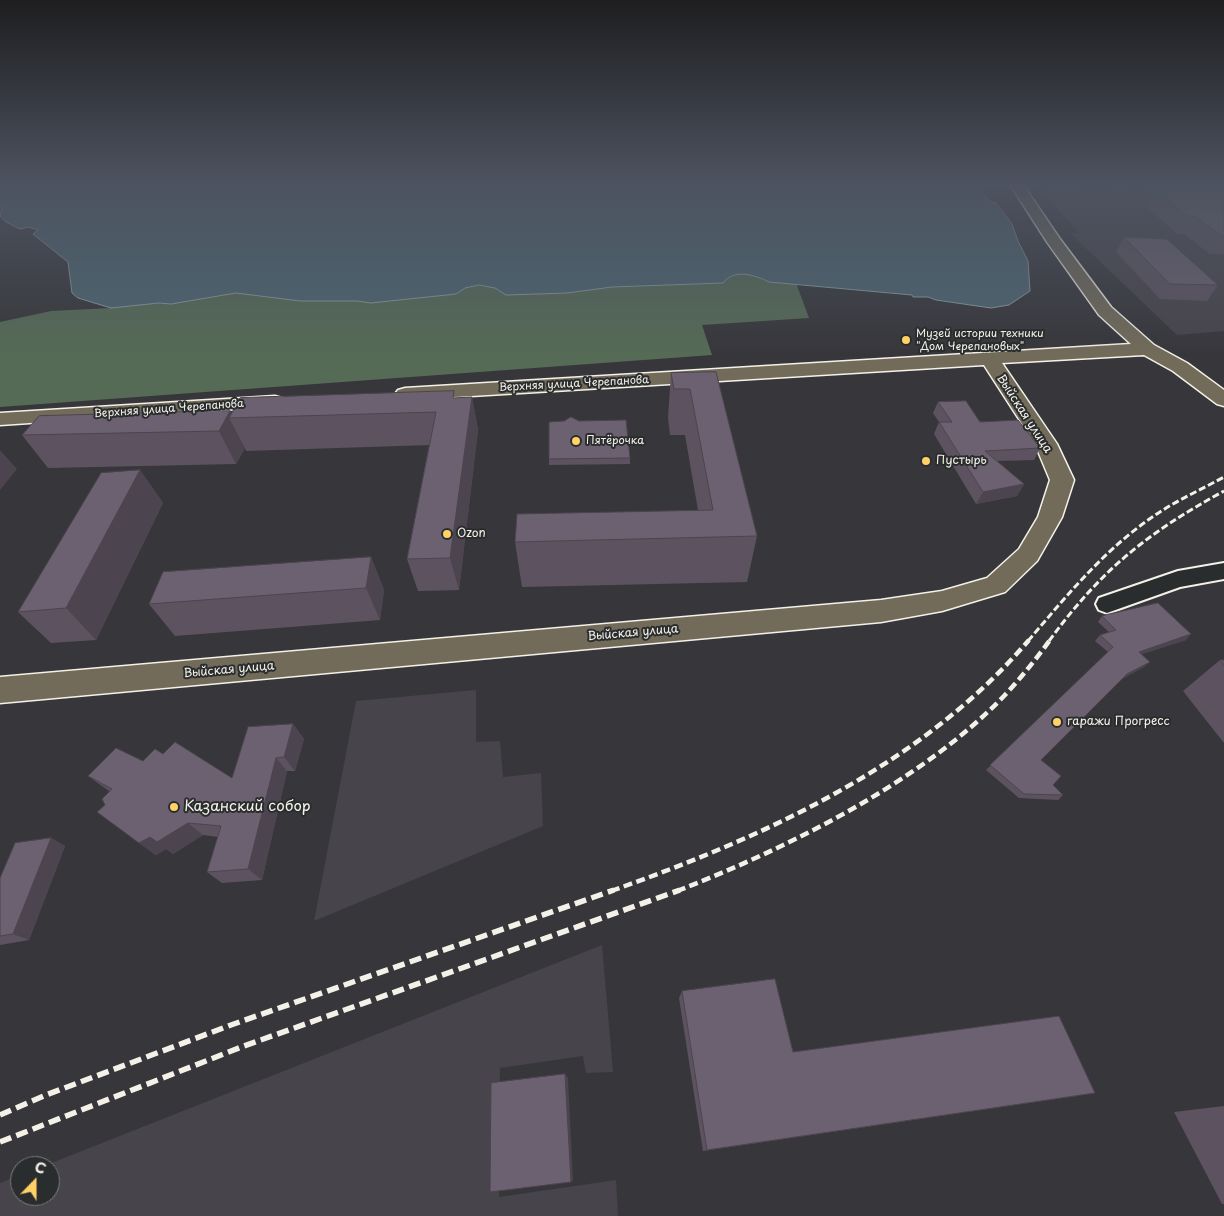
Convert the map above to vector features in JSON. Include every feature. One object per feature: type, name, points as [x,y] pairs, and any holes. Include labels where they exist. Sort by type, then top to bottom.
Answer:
[{"type":"main road","points":[[1055,243],[1105,311],[1153,352],[1168,371],[1224,414]]},
{"type":"main road","points":[[1153,352],[1180,367],[1224,400]]},
{"type":"main road","name":"Верхняя улица Черепанова","points":[[386,395],[990,359],[1153,352]]},
{"type":"main road","name":"Выйская улица","points":[[0,690],[881,611],[942,601],[996,585],[1028,555],[1050,517],[1062,480],[1046,444],[990,359]]},
{"type":"main road","name":"Верхняя улица Черепанова","points":[[0,419],[296,401]]},
{"type":"street","points":[[1108,604],[1178,579],[1224,571]]},
{"type":"shaded area","points":[[1080,243],[1224,243],[1224,331],[1177,335]]},
{"type":"shaded area","points":[[476,690],[476,742],[500,741],[503,777],[541,773],[543,826],[314,921],[356,701]]},
{"type":"shaded area","points":[[602,945],[613,1072],[586,1073],[583,1056],[500,1068],[499,1197],[616,1180],[618,1216],[0,1216],[0,1183],[10,1179],[10,1206],[60,1206],[60,1160]]},
{"type":"green space","points":[[738,274],[750,274],[769,282],[796,283],[809,318],[702,325],[712,355],[0,407],[0,322],[51,311],[159,303],[171,304],[236,293],[300,301],[357,301],[371,303],[456,294],[465,288],[479,285],[495,288],[506,295],[567,293],[612,287],[723,283],[727,278]]},
{"type":"water","points":[[44,243],[1019,243],[1028,261],[1030,291],[1009,305],[991,308],[936,300],[928,297],[913,297],[912,295],[769,282],[751,275],[739,274],[728,278],[723,283],[612,287],[567,293],[506,295],[495,288],[479,285],[465,288],[456,294],[371,303],[357,301],[300,301],[236,293],[171,304],[159,303],[111,308],[78,298],[72,293],[68,262]]},
{"type":"building","points":[[1130,243],[1171,243],[1218,285],[1170,284]]},
{"type":"building","points":[[716,372],[757,536],[515,542],[517,514],[713,510],[690,389],[674,389],[671,373]]},
{"type":"building","points":[[454,391],[453,398],[472,397],[450,558],[407,559],[436,412],[229,418],[240,398]]},
{"type":"building","points":[[966,401],[980,422],[1018,420],[1040,448],[985,451],[1024,484],[983,492],[939,422],[952,422],[938,402]]},
{"type":"building","points":[[230,411],[219,431],[22,435],[39,416]]},
{"type":"building","points":[[571,417],[579,421],[626,420],[630,458],[549,459],[549,422],[564,421]]},
{"type":"building","points":[[140,470],[66,608],[18,612],[101,473]]},
{"type":"building","points":[[371,557],[366,588],[149,604],[163,572]]},
{"type":"building","name":"гаражи Прогресс","points":[[1158,603],[1191,634],[1139,652],[1150,662],[1127,674],[1041,760],[1061,776],[1053,785],[1063,795],[1024,794],[990,765],[1113,647],[1100,635],[1116,630],[1102,616]]},
{"type":"building","points":[[293,724],[284,757],[276,758],[248,869],[207,872],[221,826],[188,823],[157,842],[150,837],[139,843],[97,812],[105,805],[102,799],[112,789],[88,776],[116,748],[143,761],[155,749],[163,754],[175,742],[232,778],[248,727]]},
{"type":"building","points":[[51,838],[13,934],[0,936],[0,878],[15,843]]},
{"type":"building","points":[[775,979],[793,1052],[1059,1016],[1095,1093],[707,1150],[682,991]]},
{"type":"building","points":[[565,1074],[571,1182],[490,1192],[491,1083]]},
{"type":"railway","points":[[1028,641],[1091,570],[1125,538],[1163,510],[1224,477]]},
{"type":"railway","points":[[1049,641],[1087,594],[1127,555],[1171,522],[1224,491]]},
{"type":"railway","points":[[611,891],[726,847],[782,821],[890,761],[940,725],[986,685],[1029,640]]},
{"type":"railway","points":[[677,891],[720,874],[807,833],[851,810],[934,757],[971,727],[1004,696],[1050,640]]},
{"type":"railway","points":[[0,1115],[46,1095],[231,1025],[614,890]]},
{"type":"railway","points":[[0,1142],[244,1046],[680,890]]},
{"type":"place","name":"Музей истории техники \"Дом Черепановых\"","points":[[906,340]]},
{"type":"place","name":"Пятёрочка","points":[[576,441]]},
{"type":"place","name":"Пустырь","points":[[926,461]]},
{"type":"place","name":"Ozon","points":[[447,534]]},
{"type":"place","name":"гаражи Прогресс","points":[[1057,722]]},
{"type":"place","name":"Казанский собор","points":[[174,807]]}]
